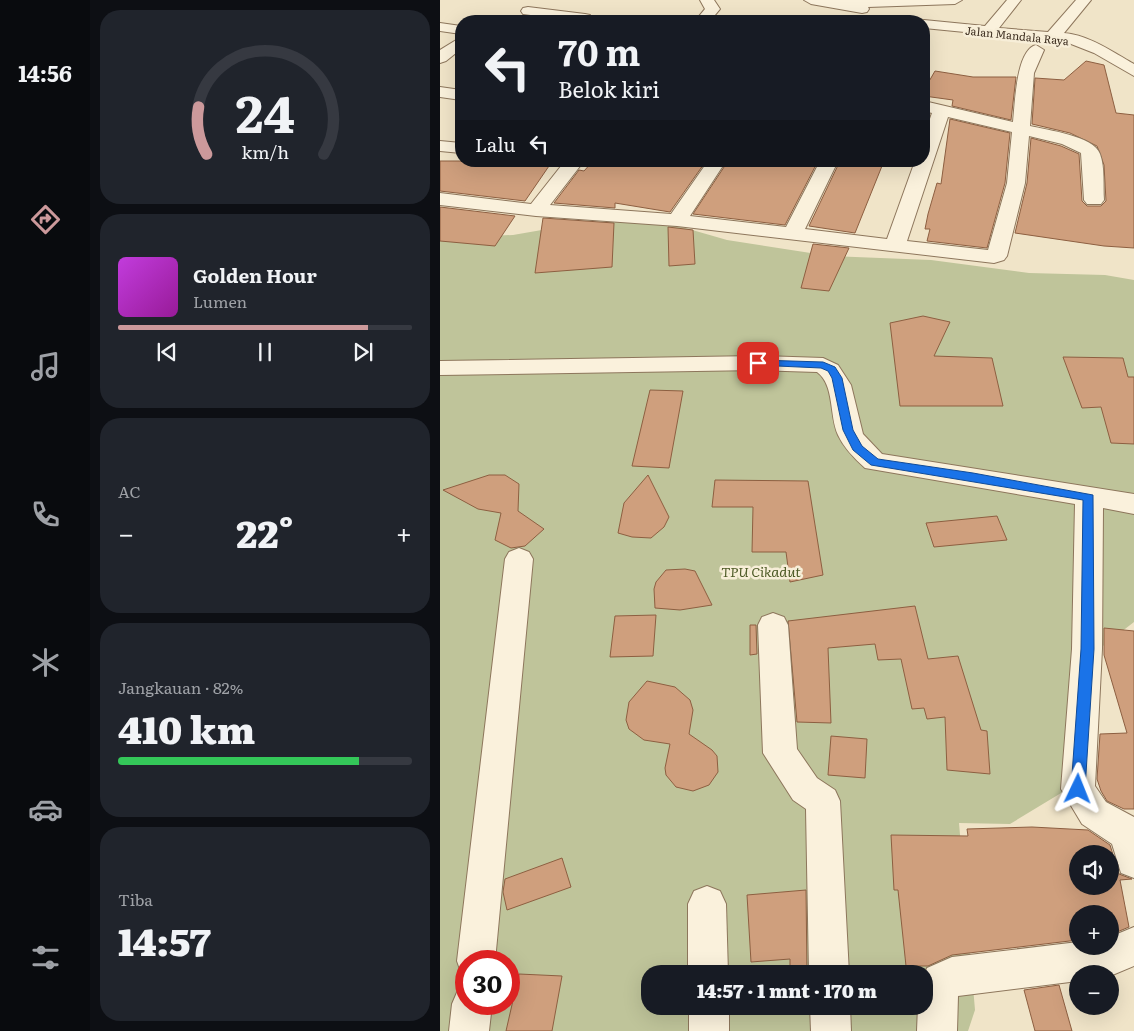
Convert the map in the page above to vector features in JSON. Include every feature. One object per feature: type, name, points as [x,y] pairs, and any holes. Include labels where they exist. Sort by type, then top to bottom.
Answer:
[{"type":"street","points":[[707,0],[713,9],[708,15]]},
{"type":"street","points":[[812,0],[844,5],[885,15]]},
{"type":"street","points":[[844,5],[882,1],[955,0]]},
{"type":"street","points":[[989,31],[1014,0]]},
{"type":"street","points":[[1052,36],[1084,0]]},
{"type":"street","points":[[528,11],[561,15]]},
{"type":"street","name":"Jalan Mandala Raya","points":[[930,25],[1069,38],[1092,47],[1134,71]]},
{"type":"street","points":[[440,27],[455,29]]},
{"type":"street","points":[[440,58],[455,47]]},
{"type":"street","points":[[440,199],[536,210],[677,220],[997,256],[1016,183],[1026,74],[1036,50]]},
{"type":"street","points":[[440,92],[455,94]]},
{"type":"street","points":[[933,108],[1068,140],[1088,149],[1091,154],[1094,200]]},
{"type":"street","points":[[440,146],[455,147]]},
{"type":"street","points":[[536,210],[570,167]]},
{"type":"street","points":[[677,220],[713,167]]},
{"type":"street","points":[[793,234],[825,167]]},
{"type":"street","points":[[895,246],[917,167]]},
{"type":"street","points":[[440,368],[758,363],[823,365],[832,369],[837,378],[848,430],[857,448],[874,462],[1134,504]]},
{"type":"street","points":[[1089,498],[1087,649],[1078,789],[1094,813],[1132,843]]},
{"type":"street","points":[[477,950],[519,559]]},
{"type":"street","points":[[773,625],[780,753],[805,789],[823,801],[829,965]]},
{"type":"street","points":[[707,904],[708,965]]},
{"type":"street","points":[[937,1031],[938,991],[941,982],[952,977],[1107,958],[1134,946]]},
{"type":"street","points":[[469,1031],[471,1015]]},
{"type":"street","points":[[708,1015],[709,1031]]},
{"type":"street","points":[[830,1015],[831,1031]]},
{"type":"green space","name":"TPU Cikadut","points":[[654,219],[727,240],[830,256],[931,260],[1029,273],[1105,275],[1134,280],[1134,622],[1090,656],[1076,784],[1010,824],[959,823],[975,1010],[968,1031],[440,1031],[440,238],[513,235],[582,223]]},
{"type":"building","points":[[1086,61],[1104,65],[1116,113],[1134,115],[1134,248],[1104,246],[1015,233],[1027,183],[1031,138],[1061,146],[1079,154],[1082,201],[1087,206],[1101,206],[1106,201],[1104,165],[1097,146],[1070,133],[1032,124],[1035,78],[1064,80]]},
{"type":"building","points":[[935,71],[973,77],[1016,77],[1011,120],[952,106],[953,100],[930,97],[930,80]]},
{"type":"building","points":[[950,119],[1010,133],[1005,183],[987,248],[927,241],[930,229],[925,229],[937,183],[941,184]]},
{"type":"building","points":[[440,161],[455,161],[455,167],[548,167],[525,201],[440,191]]},
{"type":"building","points":[[588,167],[702,167],[670,212],[615,203],[615,208],[554,203],[579,170],[584,171]]},
{"type":"building","points":[[724,167],[815,167],[785,225],[693,214]]},
{"type":"building","points":[[837,167],[882,167],[855,233],[809,226]]},
{"type":"building","points":[[440,207],[515,216],[495,246],[440,241]]},
{"type":"building","points":[[543,218],[614,223],[612,267],[535,273]]},
{"type":"building","points":[[668,227],[693,230],[695,264],[669,266]]},
{"type":"building","points":[[813,244],[849,248],[829,291],[801,288]]},
{"type":"building","points":[[923,316],[950,322],[934,356],[992,358],[1003,406],[900,406],[890,323]]},
{"type":"building","points":[[1063,357],[1123,358],[1128,377],[1134,377],[1134,444],[1111,443],[1101,407],[1082,408]]},
{"type":"building","points":[[650,390],[683,391],[669,468],[632,466]]},
{"type":"building","points":[[489,475],[505,475],[519,484],[518,511],[544,529],[525,546],[511,548],[495,540],[501,513],[478,509],[443,490]]},
{"type":"building","points":[[648,475],[669,517],[664,527],[651,538],[632,537],[618,533],[624,503]]},
{"type":"building","points":[[715,480],[808,481],[823,575],[790,582],[786,552],[752,552],[753,507],[712,507]]},
{"type":"building","points":[[997,516],[1007,540],[934,547],[926,523]]},
{"type":"building","points":[[685,569],[695,571],[712,605],[680,610],[655,608],[654,589],[656,582],[666,570]]},
{"type":"building","points":[[915,606],[928,659],[958,656],[981,730],[987,731],[990,774],[947,770],[945,717],[927,719],[924,708],[912,709],[901,659],[878,660],[875,644],[828,648],[831,723],[797,722],[788,621]]},
{"type":"building","points":[[656,615],[653,656],[610,657],[615,616]]},
{"type":"building","points":[[750,625],[756,625],[757,654],[750,655]]},
{"type":"building","points":[[1104,628],[1134,631],[1134,809],[1124,809],[1107,801],[1097,779],[1100,734],[1127,733],[1104,655]]},
{"type":"building","points":[[647,681],[675,687],[690,700],[693,710],[689,734],[712,750],[717,756],[718,772],[709,785],[693,791],[676,787],[666,775],[665,768],[670,744],[644,740],[629,729],[626,720],[629,702]]},
{"type":"building","points":[[831,736],[867,739],[865,778],[828,775]]},
{"type":"building","points":[[1032,827],[1088,830],[1110,845],[1069,845],[1069,895],[1119,895],[1119,874],[1132,879],[1120,880],[1129,927],[1119,931],[1119,905],[1069,905],[1069,941],[952,955],[930,965],[906,965],[898,890],[894,890],[891,835],[968,836],[967,829]]},
{"type":"building","points":[[562,858],[571,887],[507,910],[503,892],[505,879]]},
{"type":"building","points":[[806,890],[807,965],[790,965],[790,959],[751,962],[747,895]]},
{"type":"building","points":[[520,974],[562,976],[552,1031],[506,1031],[510,1015],[520,1015]]},
{"type":"building","points":[[1059,985],[1072,1031],[1035,1031],[1024,990]]},
{"type":"route","points":[[758,363],[823,365],[832,369],[837,378],[848,430],[857,448],[874,462],[1007,482],[1089,498],[1087,649],[1078,789]]}]
